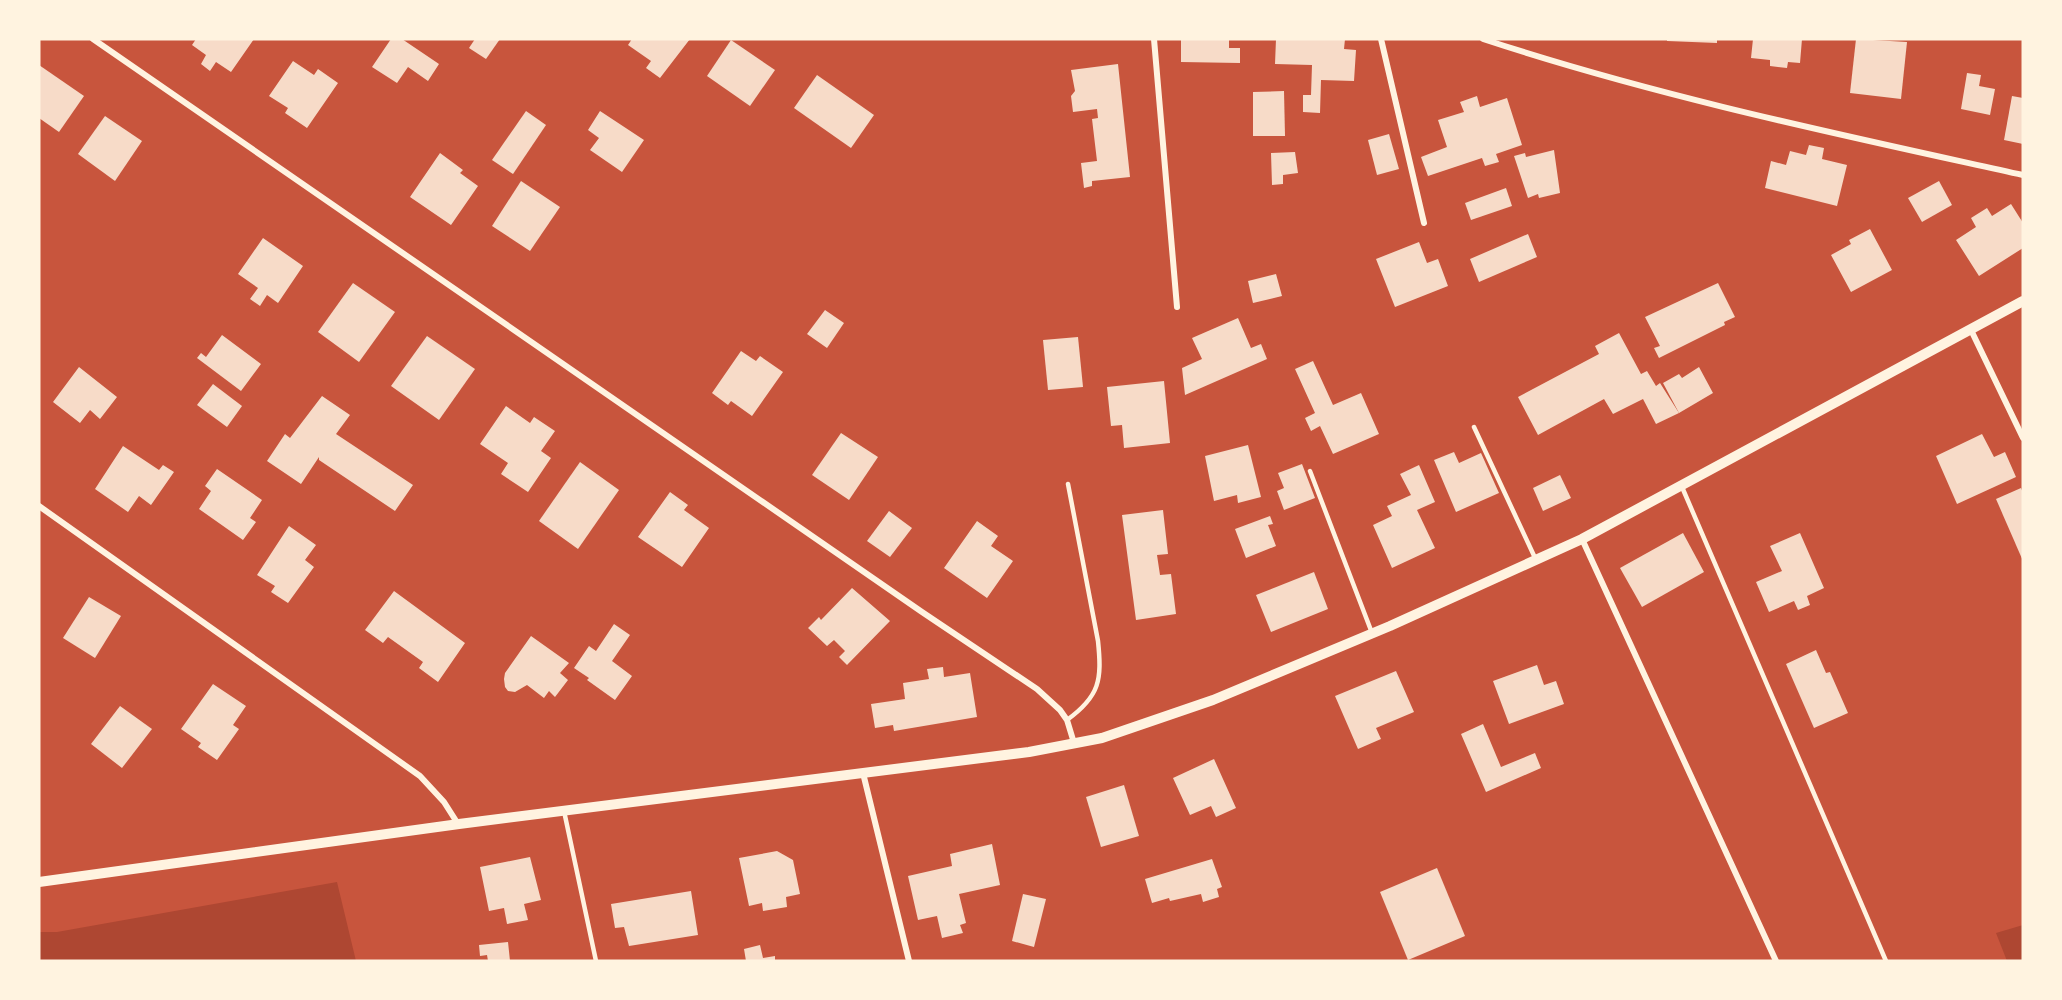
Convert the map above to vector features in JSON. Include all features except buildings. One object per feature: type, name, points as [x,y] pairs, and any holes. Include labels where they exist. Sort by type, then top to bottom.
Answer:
[{"type":"street","points":[[93,39],[1037,689],[1060,710],[1067,720],[1075,744]]},
{"type":"street","points":[[1154,39],[1177,307]]},
{"type":"street","points":[[1381,39],[1424,223]]},
{"type":"street","points":[[1482,39],[1567,66],[1758,116],[2023,176]]},
{"type":"street","points":[[39,882],[459,824],[1018,754],[1102,738],[1213,700],[1372,633],[1582,539],[2023,301]]},
{"type":"street","points":[[1971,330],[2023,438]]},
{"type":"street","points":[[39,506],[420,776],[444,802],[459,824]]},
{"type":"street","points":[[1582,539],[1776,961]]},
{"type":"street","points":[[863,773],[909,961]]},
{"type":"lane","points":[[1474,427],[1536,560]]},
{"type":"lane","points":[[1310,471],[1372,633]]},
{"type":"lane","points":[[1067,720],[1084,707],[1092,697],[1098,681],[1100,662],[1068,484]]},
{"type":"lane","points":[[1681,484],[1886,961]]},
{"type":"lane","points":[[564,811],[596,961]]},
{"type":"shaded area","points":[[337,882],[356,961],[39,961],[39,932],[57,932]]},
{"type":"shaded area","points":[[2023,925],[2023,961],[2007,961],[1996,933]]}]
